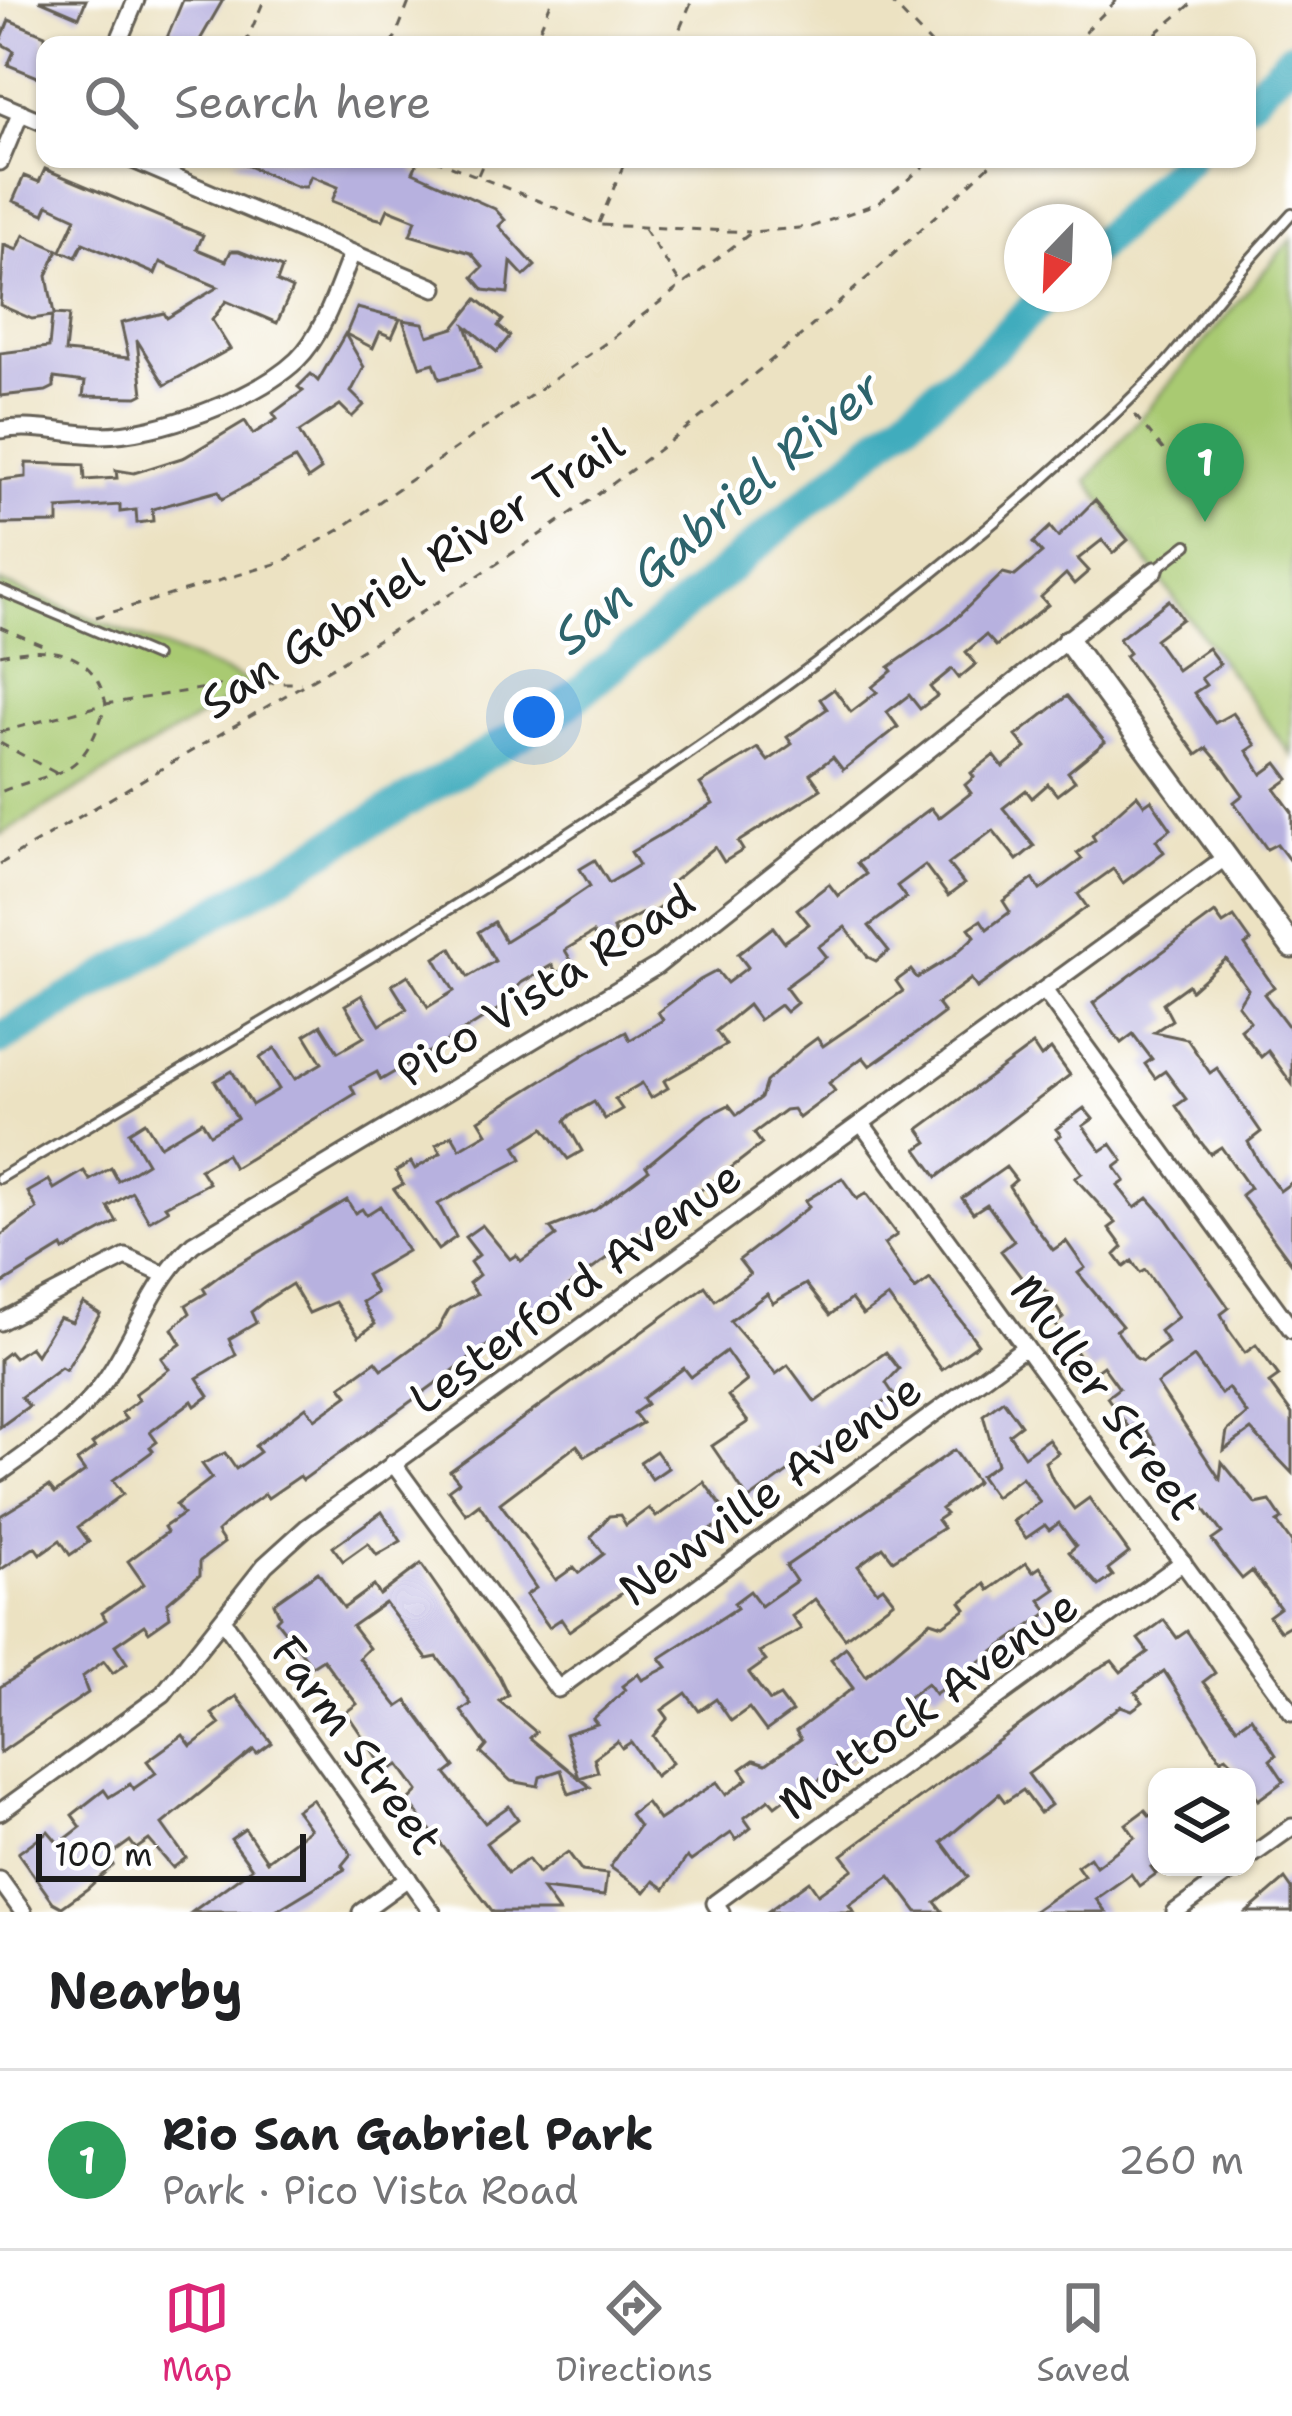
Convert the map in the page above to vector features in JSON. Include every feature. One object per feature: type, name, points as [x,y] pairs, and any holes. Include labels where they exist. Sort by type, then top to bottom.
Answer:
[{"type":"street","points":[[122,36],[136,0]]},
{"type":"street","points":[[0,104],[36,119]]},
{"type":"street","points":[[0,162],[21,112]]},
{"type":"street","points":[[152,168],[435,288]]},
{"type":"street","points":[[0,430],[32,424],[98,435],[148,431],[254,389],[299,358],[352,253]]},
{"type":"street","name":"Pico Vista Road","points":[[0,1473],[58,1431],[95,1394],[165,1275],[212,1230],[657,967],[1155,570]]},
{"type":"street","points":[[1068,640],[1292,947]]},
{"type":"street","name":"Lesterford Avenue","points":[[0,1812],[163,1694],[285,1545],[1226,857]]},
{"type":"street","points":[[1044,990],[1292,1330]]},
{"type":"street","name":"Muller Street","points":[[862,1124],[1292,1712]]},
{"type":"street","points":[[0,1322],[126,1257],[165,1275]]},
{"type":"street","name":"Newville Avenue","points":[[393,1463],[558,1689],[1025,1347]]},
{"type":"street","name":"Mattock Avenue","points":[[718,1908],[1183,1562]]},
{"type":"street","name":"Farm Street","points":[[223,1620],[432,1912]]},
{"type":"street","points":[[1256,1853],[1292,1827]]},
{"type":"street","points":[[1175,1912],[1225,1876]]},
{"type":"street","points":[[361,1912],[408,1878]]},
{"type":"street","points":[[0,1880],[23,1912]]},
{"type":"lane","points":[[0,1178],[562,839],[788,686],[934,574],[1124,404],[1185,344],[1221,292],[1292,213]]},
{"type":"lane","points":[[1155,570],[1187,545]]},
{"type":"lane","points":[[0,590],[155,656]]},
{"type":"path","points":[[249,36],[264,0]]},
{"type":"path","points":[[396,36],[410,0]]},
{"type":"path","points":[[537,36],[552,0]]},
{"type":"path","points":[[677,36],[692,0]]},
{"type":"path","points":[[889,0],[923,36]]},
{"type":"path","points":[[1081,36],[1118,0]]},
{"type":"path","points":[[1153,36],[1196,0]]},
{"type":"path","points":[[456,168],[598,225],[752,232],[811,227],[878,203],[923,168]]},
{"type":"path","points":[[478,177],[482,168]]},
{"type":"path","points":[[598,225],[622,168]]},
{"type":"path","name":"San Gabriel River Trail","points":[[0,864],[471,581],[698,420],[870,278],[986,168]]},
{"type":"path","points":[[642,226],[682,287]]},
{"type":"path","points":[[76,622],[282,562],[339,530],[682,287],[752,232]]},
{"type":"path","points":[[1140,420],[1186,479]]},
{"type":"path","points":[[0,627],[88,667],[106,704],[84,755],[60,774],[0,792]]},
{"type":"path","points":[[0,655],[43,646]]},
{"type":"path","points":[[0,732],[106,704],[237,683],[302,683]]},
{"type":"path","points":[[0,743],[60,774]]},
{"type":"green space","points":[[1292,238],[1292,756],[1087,481]]},
{"type":"green space","points":[[0,582],[255,684],[0,835]]},
{"type":"building","points":[[39,0],[86,0],[79,17]]},
{"type":"building","points":[[183,0],[223,0],[202,36],[168,36]]},
{"type":"building","points":[[9,20],[45,35],[36,36],[36,76],[8,65],[14,51],[0,43]]},
{"type":"building","points":[[253,168],[415,168],[413,172],[495,209],[505,220],[499,226],[535,266],[524,276],[511,262],[508,293],[484,290],[473,277],[483,267],[471,253],[410,235],[416,220],[388,209],[383,220],[332,201],[338,187],[311,176],[306,187]]},
{"type":"building","points":[[45,169],[203,235],[197,249],[226,261],[231,251],[239,251],[282,268],[277,282],[292,289],[277,323],[226,301],[212,320],[230,349],[165,385],[137,340],[143,394],[137,397],[83,396],[85,382],[54,378],[54,387],[46,391],[0,396],[0,353],[49,347],[52,316],[32,319],[0,305],[4,245],[17,250],[24,235],[58,250],[47,276],[54,314],[69,315],[65,352],[129,358],[121,323],[164,313],[167,318],[218,287],[160,262],[155,274],[83,243],[76,257],[61,251],[76,218],[48,205],[44,214],[13,201],[24,176],[39,182]]},
{"type":"building","points":[[477,299],[503,320],[498,326],[510,336],[497,352],[466,326],[480,368],[440,379],[434,363],[420,367],[403,320],[423,323],[428,336],[454,328]]},
{"type":"building","points":[[357,308],[400,319],[392,337],[380,332],[373,348],[346,334]]},
{"type":"building","points":[[345,334],[364,367],[351,392],[364,405],[352,417],[340,405],[299,432],[321,470],[308,479],[295,459],[222,499],[218,491],[152,509],[153,521],[137,523],[136,510],[120,512],[120,505],[58,509],[58,523],[0,524],[0,480],[26,477],[26,463],[84,465],[85,480],[117,478],[116,470],[134,473],[185,457],[245,421],[253,434],[277,419],[273,413],[303,391],[298,387],[311,374],[318,381]]},
{"type":"building","points":[[1095,500],[1128,540],[1113,553],[1102,540],[1078,559],[1089,571],[1074,584],[1066,574],[1041,597],[1048,605],[996,646],[986,635],[966,652],[976,664],[959,678],[952,669],[930,687],[937,696],[920,709],[909,695],[887,712],[898,727],[843,770],[833,757],[810,774],[821,789],[738,842],[743,850],[724,862],[715,847],[671,883],[679,895],[644,918],[641,914],[613,929],[618,938],[602,947],[593,933],[565,950],[573,964],[557,973],[552,965],[521,983],[510,995],[513,1000],[449,1040],[381,1080],[377,1072],[351,1086],[355,1094],[234,1168],[226,1154],[200,1169],[209,1183],[165,1206],[168,1210],[149,1221],[132,1192],[108,1207],[117,1222],[64,1251],[62,1247],[0,1285],[0,1236],[37,1209],[28,1192],[49,1180],[54,1189],[84,1171],[90,1180],[111,1168],[118,1181],[147,1163],[129,1132],[145,1122],[160,1146],[202,1121],[210,1134],[237,1118],[215,1081],[232,1071],[252,1105],[279,1089],[260,1058],[275,1048],[295,1079],[322,1063],[305,1035],[321,1025],[338,1052],[364,1037],[345,1005],[362,995],[380,1025],[407,1009],[392,985],[408,975],[428,1007],[454,991],[435,958],[451,948],[468,977],[495,961],[478,932],[494,922],[505,941],[590,886],[580,869],[595,860],[609,883],[639,865],[631,852],[713,804],[700,784],[758,748],[768,761],[792,744],[787,737],[827,709],[820,699],[834,689],[851,712],[877,692],[872,687],[892,671],[889,667],[948,626],[1003,573],[1015,576],[1042,553],[1033,543],[1050,527],[1058,537]]},
{"type":"building","points":[[1169,600],[1182,619],[1155,639],[1177,670],[1208,648],[1220,664],[1201,678],[1206,685],[1194,693],[1215,723],[1233,713],[1256,745],[1247,751],[1262,774],[1277,763],[1289,779],[1275,789],[1292,812],[1292,864],[1277,844],[1267,849],[1234,802],[1243,795],[1224,768],[1207,748],[1197,755],[1125,656],[1129,653],[1119,639]]},
{"type":"building","points":[[1067,696],[1105,742],[1068,772],[1075,781],[1057,795],[1048,784],[1032,798],[1026,790],[1003,808],[1034,846],[1017,860],[993,830],[948,864],[964,884],[948,896],[925,865],[897,886],[906,898],[869,926],[889,951],[876,961],[868,957],[845,927],[818,947],[826,957],[785,987],[797,1003],[786,1012],[780,1005],[759,1020],[748,1005],[716,1031],[726,1045],[664,1081],[668,1088],[651,1098],[642,1083],[615,1099],[622,1109],[605,1119],[594,1102],[571,1115],[565,1121],[582,1151],[568,1159],[544,1128],[515,1146],[522,1159],[438,1204],[456,1237],[438,1250],[394,1189],[403,1184],[396,1171],[411,1162],[415,1169],[441,1153],[436,1145],[452,1135],[460,1149],[487,1133],[479,1120],[588,1052],[626,1032],[630,1040],[663,1020],[658,1012],[700,980],[717,971],[727,983],[748,967],[738,954],[773,927],[784,942],[809,924],[797,909],[829,884],[838,896],[866,874],[857,863],[931,808],[939,818],[971,793],[965,785],[974,777],[971,773],[994,755],[1003,767],[1026,748],[1016,736]]},
{"type":"building","points":[[1137,795],[1144,805],[1151,800],[1171,829],[1156,840],[1164,852],[1123,883],[1113,869],[1078,894],[1087,907],[977,988],[971,979],[937,1004],[944,1013],[924,1028],[870,1066],[863,1057],[829,1083],[835,1091],[799,1118],[793,1109],[785,1110],[754,1133],[762,1144],[727,1171],[303,1480],[300,1476],[268,1498],[265,1494],[233,1517],[217,1532],[224,1543],[200,1561],[200,1575],[167,1603],[170,1617],[149,1632],[144,1625],[115,1645],[127,1663],[113,1673],[104,1661],[82,1677],[88,1693],[0,1753],[0,1687],[106,1620],[102,1613],[144,1584],[128,1561],[167,1532],[164,1527],[183,1514],[176,1505],[212,1478],[202,1464],[225,1453],[236,1469],[260,1452],[255,1446],[306,1407],[315,1419],[348,1395],[341,1386],[376,1361],[382,1369],[397,1359],[438,1329],[449,1309],[477,1294],[469,1283],[479,1275],[470,1262],[479,1255],[465,1237],[482,1225],[510,1259],[516,1255],[521,1261],[556,1236],[550,1228],[595,1210],[649,1170],[646,1166],[707,1116],[729,1105],[737,1115],[761,1098],[766,1082],[801,1050],[817,1038],[823,1046],[903,991],[896,981],[911,970],[917,978],[953,956],[975,936],[969,928],[981,920],[987,929],[1010,912],[1003,901],[1033,879],[1040,890],[1082,859],[1077,853],[1095,840],[1092,835]]},
{"type":"building","points":[[1215,913],[1223,924],[1234,917],[1251,941],[1245,945],[1274,987],[1264,994],[1292,1031],[1292,1084],[1268,1051],[1261,1057],[1240,1029],[1250,1021],[1238,1005],[1248,989],[1226,959],[1191,990],[1188,985],[1163,1003],[1172,1020],[1154,1032],[1187,1039],[1210,1073],[1217,1068],[1261,1132],[1248,1142],[1260,1164],[1280,1191],[1292,1182],[1292,1264],[1241,1195],[1250,1188],[1221,1147],[1210,1154],[1176,1106],[1186,1099],[1165,1071],[1155,1078],[1145,1064],[1152,1059],[1133,1034],[1121,1043],[1093,1003]]},
{"type":"building","points":[[1033,1045],[1041,1057],[1051,1049],[1070,1075],[937,1177],[917,1149],[928,1142],[919,1129]]},
{"type":"building","points":[[1084,1108],[1093,1119],[1083,1126],[1101,1151],[1111,1144],[1123,1161],[1115,1167],[1125,1181],[1118,1186],[1135,1208],[1148,1198],[1165,1217],[1229,1308],[1221,1314],[1245,1353],[1256,1345],[1279,1376],[1269,1383],[1292,1414],[1292,1473],[1251,1430],[1224,1450],[1227,1431],[1247,1414],[1228,1388],[1221,1394],[1194,1357],[1157,1384],[1220,1479],[1222,1462],[1256,1504],[1270,1501],[1282,1519],[1277,1522],[1292,1543],[1292,1624],[1280,1631],[1269,1616],[1280,1608],[1252,1571],[1242,1579],[1212,1540],[1222,1533],[1197,1499],[1188,1506],[1148,1451],[1156,1444],[1140,1421],[1129,1428],[1107,1397],[1119,1388],[1103,1366],[1092,1374],[1055,1324],[1063,1318],[1047,1292],[1029,1277],[1024,1281],[1001,1251],[1014,1241],[987,1204],[973,1213],[962,1198],[1006,1167],[1016,1180],[1009,1186],[1028,1217],[1053,1250],[1066,1241],[1085,1268],[1078,1273],[1122,1326],[1116,1330],[1136,1358],[1143,1361],[1168,1343],[1160,1331],[1178,1317],[1145,1270],[1140,1273],[1132,1261],[1124,1267],[1115,1255],[1123,1247],[1109,1228],[1116,1223],[1075,1178],[1082,1173],[1056,1138],[1061,1135],[1056,1129]]},
{"type":"building","points":[[842,1178],[857,1199],[866,1193],[897,1235],[884,1244],[915,1290],[930,1279],[978,1344],[942,1370],[888,1297],[863,1315],[851,1299],[830,1315],[806,1284],[773,1303],[767,1294],[730,1321],[776,1374],[788,1365],[815,1402],[886,1352],[899,1369],[886,1383],[894,1395],[749,1500],[712,1446],[748,1422],[728,1396],[747,1381],[726,1351],[691,1377],[684,1368],[643,1398],[647,1404],[634,1413],[642,1423],[585,1456],[577,1445],[500,1503],[556,1580],[574,1567],[579,1573],[604,1554],[591,1537],[609,1516],[620,1515],[626,1525],[649,1508],[656,1517],[704,1482],[729,1517],[569,1631],[561,1619],[549,1627],[526,1595],[536,1588],[479,1504],[466,1514],[448,1490],[459,1482],[450,1471],[705,1286],[715,1300],[750,1274],[739,1260],[809,1207],[805,1201]]},
{"type":"building","points":[[347,1200],[355,1213],[362,1209],[366,1215],[380,1206],[407,1251],[366,1275],[376,1293],[362,1302],[375,1324],[359,1336],[335,1302],[309,1313],[292,1284],[265,1301],[251,1312],[256,1323],[229,1339],[236,1355],[197,1378],[209,1396],[195,1406],[192,1401],[150,1432],[157,1442],[150,1447],[153,1451],[113,1480],[123,1494],[78,1527],[89,1542],[70,1555],[60,1540],[40,1554],[35,1547],[0,1570],[0,1516],[49,1486],[55,1493],[85,1472],[77,1461],[126,1419],[121,1413],[139,1400],[135,1394],[169,1369],[161,1358],[181,1344],[172,1329],[190,1313],[186,1305],[206,1293],[203,1288],[223,1273]]},
{"type":"building","points":[[83,1303],[100,1314],[66,1370],[61,1367],[21,1397],[29,1406],[0,1427],[0,1359],[9,1352],[14,1358],[30,1347],[36,1355],[59,1317],[72,1322]]},
{"type":"building","points":[[1003,1400],[1021,1425],[1009,1434],[1024,1456],[1048,1439],[1058,1453],[1045,1462],[1053,1480],[1074,1509],[1089,1498],[1129,1553],[1108,1569],[1113,1576],[1099,1586],[1069,1552],[1076,1546],[1059,1523],[1049,1530],[1045,1525],[1026,1538],[1013,1521],[1040,1502],[1022,1477],[995,1497],[980,1476],[997,1464],[983,1415]]},
{"type":"building","points":[[954,1450],[977,1482],[941,1509],[946,1514],[937,1520],[943,1528],[893,1560],[883,1547],[858,1566],[877,1591],[883,1587],[894,1601],[845,1638],[815,1599],[792,1616],[801,1629],[759,1652],[766,1661],[749,1673],[770,1701],[780,1696],[792,1712],[766,1731],[749,1708],[731,1721],[716,1699],[699,1711],[686,1693],[662,1710],[668,1718],[653,1736],[672,1763],[655,1776],[631,1742],[622,1748],[617,1741],[594,1758],[598,1772],[579,1778],[565,1734],[597,1724],[593,1719],[625,1690],[622,1686],[638,1674],[642,1680],[667,1667],[660,1658],[737,1608],[734,1603],[750,1591],[761,1606],[796,1581],[786,1566]]},
{"type":"building","points":[[656,1451],[668,1468],[652,1479],[640,1462]]},
{"type":"building","points":[[382,1512],[401,1541],[377,1555],[368,1543],[343,1561],[333,1547]]},
{"type":"building","points":[[1026,1563],[1033,1572],[1040,1567],[1056,1589],[1040,1600],[1049,1612],[935,1694],[927,1683],[902,1702],[907,1710],[861,1750],[794,1798],[791,1794],[775,1806],[769,1799],[744,1818],[751,1828],[736,1840],[731,1833],[691,1861],[687,1857],[665,1889],[654,1881],[645,1892],[610,1867],[639,1826],[630,1814],[646,1802],[659,1820],[717,1782],[726,1795],[748,1779],[741,1769],[754,1760],[766,1764],[801,1739],[796,1731],[853,1688],[831,1659],[846,1647],[866,1676],[931,1621],[943,1625],[966,1609],[961,1602],[985,1584],[989,1590]]},
{"type":"building","points":[[421,1564],[499,1676],[508,1695],[499,1701],[536,1732],[530,1738],[590,1787],[569,1794],[561,1770],[540,1777],[538,1786],[511,1781],[481,1753],[487,1746],[461,1711],[471,1704],[455,1680],[437,1657],[427,1659],[385,1603],[352,1626],[369,1648],[359,1658],[398,1707],[407,1701],[455,1767],[446,1774],[485,1823],[509,1806],[518,1819],[486,1843],[508,1873],[528,1859],[538,1873],[568,1852],[582,1871],[607,1874],[604,1896],[542,1889],[559,1912],[493,1912],[408,1801],[418,1791],[399,1765],[386,1771],[346,1712],[357,1704],[323,1659],[312,1666],[276,1620],[280,1616],[274,1603],[318,1572],[344,1608],[374,1586],[380,1595]]},
{"type":"building","points":[[1164,1620],[1177,1638],[1187,1631],[1215,1673],[1203,1682],[1237,1727],[1251,1717],[1276,1755],[1270,1760],[1284,1781],[1258,1800],[1256,1768],[1238,1768],[1226,1756],[1221,1760],[1164,1671],[1135,1692],[1143,1702],[1132,1710],[1121,1706],[1028,1774],[1051,1805],[1040,1813],[1023,1790],[1005,1802],[999,1794],[942,1842],[968,1877],[935,1902],[943,1912],[917,1912],[890,1876],[849,1905],[854,1912],[767,1912],[809,1881],[818,1894],[853,1869],[842,1855],[1095,1670],[1112,1661],[1121,1672],[1148,1652],[1138,1639]]},
{"type":"building","points":[[236,1696],[272,1743],[257,1754],[254,1750],[162,1824],[186,1858],[173,1868],[149,1840],[136,1849],[130,1841],[108,1857],[113,1865],[87,1889],[62,1907],[53,1902],[18,1853],[48,1831],[59,1844],[81,1827],[72,1815],[104,1790],[109,1797],[130,1784],[133,1789],[156,1773],[147,1761],[183,1735],[191,1746],[220,1724],[212,1714]]},
{"type":"building","points":[[312,1799],[351,1854],[342,1865],[345,1869],[274,1912],[192,1912],[252,1868],[231,1839],[245,1829],[267,1861],[310,1829],[296,1810]]},
{"type":"building","points":[[1145,1810],[1148,1814],[1148,1876],[1153,1876],[1139,1886],[1131,1874],[1096,1899],[1106,1912],[1032,1912],[1084,1876],[1077,1866],[1090,1857],[1096,1866],[1135,1837],[1126,1824]]},
{"type":"building","points":[[1285,1879],[1292,1889],[1292,1912],[1247,1912]]},
{"type":"waterway","name":"San Gabriel River","points":[[1256,92],[1292,57]]},
{"type":"waterway","name":"San Gabriel River","points":[[1112,232],[1178,168]]},
{"type":"waterway","name":"San Gabriel River","points":[[0,1039],[553,715],[1029,312]]},
{"type":"place","name":"Rio San Gabriel Park","points":[[1205,522]]}]
